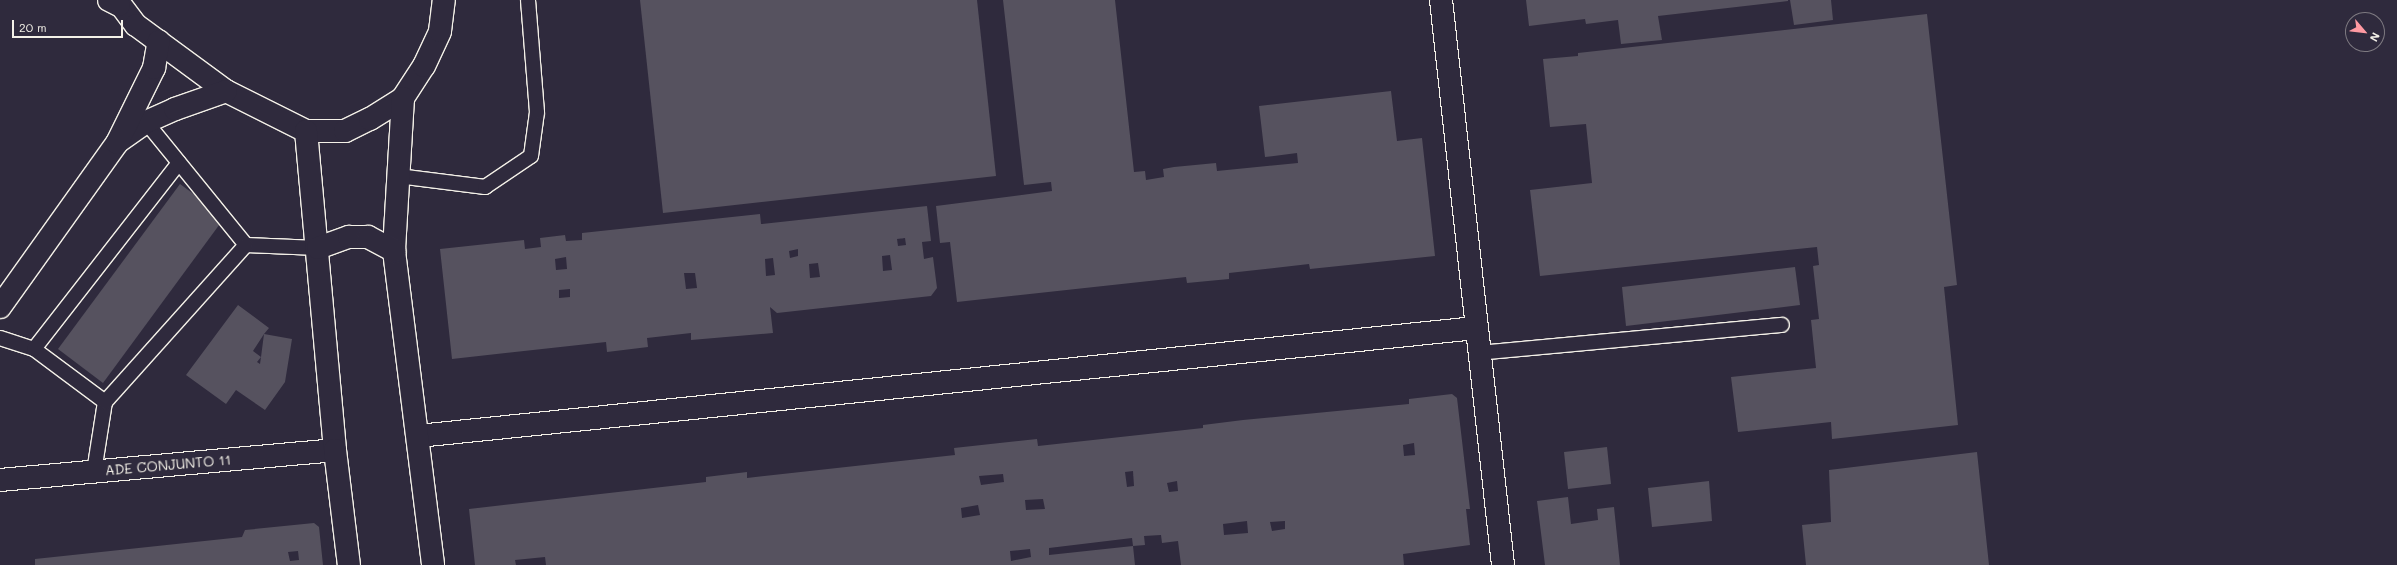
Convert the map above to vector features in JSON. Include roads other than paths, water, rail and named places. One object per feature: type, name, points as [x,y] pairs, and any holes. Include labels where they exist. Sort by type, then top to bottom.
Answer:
[{"type":"street","points":[[115,2],[136,25],[160,41],[226,91],[306,131],[345,131],[370,119],[403,98],[424,66],[440,31],[444,0]]},
{"type":"street","points":[[1441,0],[1478,353],[1503,565]]},
{"type":"street","points":[[0,307],[117,142],[154,68],[160,41]]},
{"type":"street","points":[[117,142],[146,122],[175,109],[226,91]]},
{"type":"street","points":[[403,98],[394,251],[433,565]]},
{"type":"street","points":[[306,131],[318,248],[335,450],[348,565]]},
{"type":"street","points":[[318,248],[349,237],[368,237],[394,251]]},
{"type":"street","points":[[418,436],[1476,328]]},
{"type":"street","name":"ADE CONJUNTO 11","points":[[0,480],[335,450]]},
{"type":"lane","points":[[398,176],[485,187],[531,156],[537,112],[528,0]]},
{"type":"lane","points":[[146,122],[246,245],[318,248]]},
{"type":"lane","points":[[34,349],[179,163]]},
{"type":"lane","points":[[94,472],[105,402],[246,245]]},
{"type":"lane","points":[[1478,353],[1782,325]]},
{"type":"lane","points":[[0,338],[34,349],[105,402]]}]
